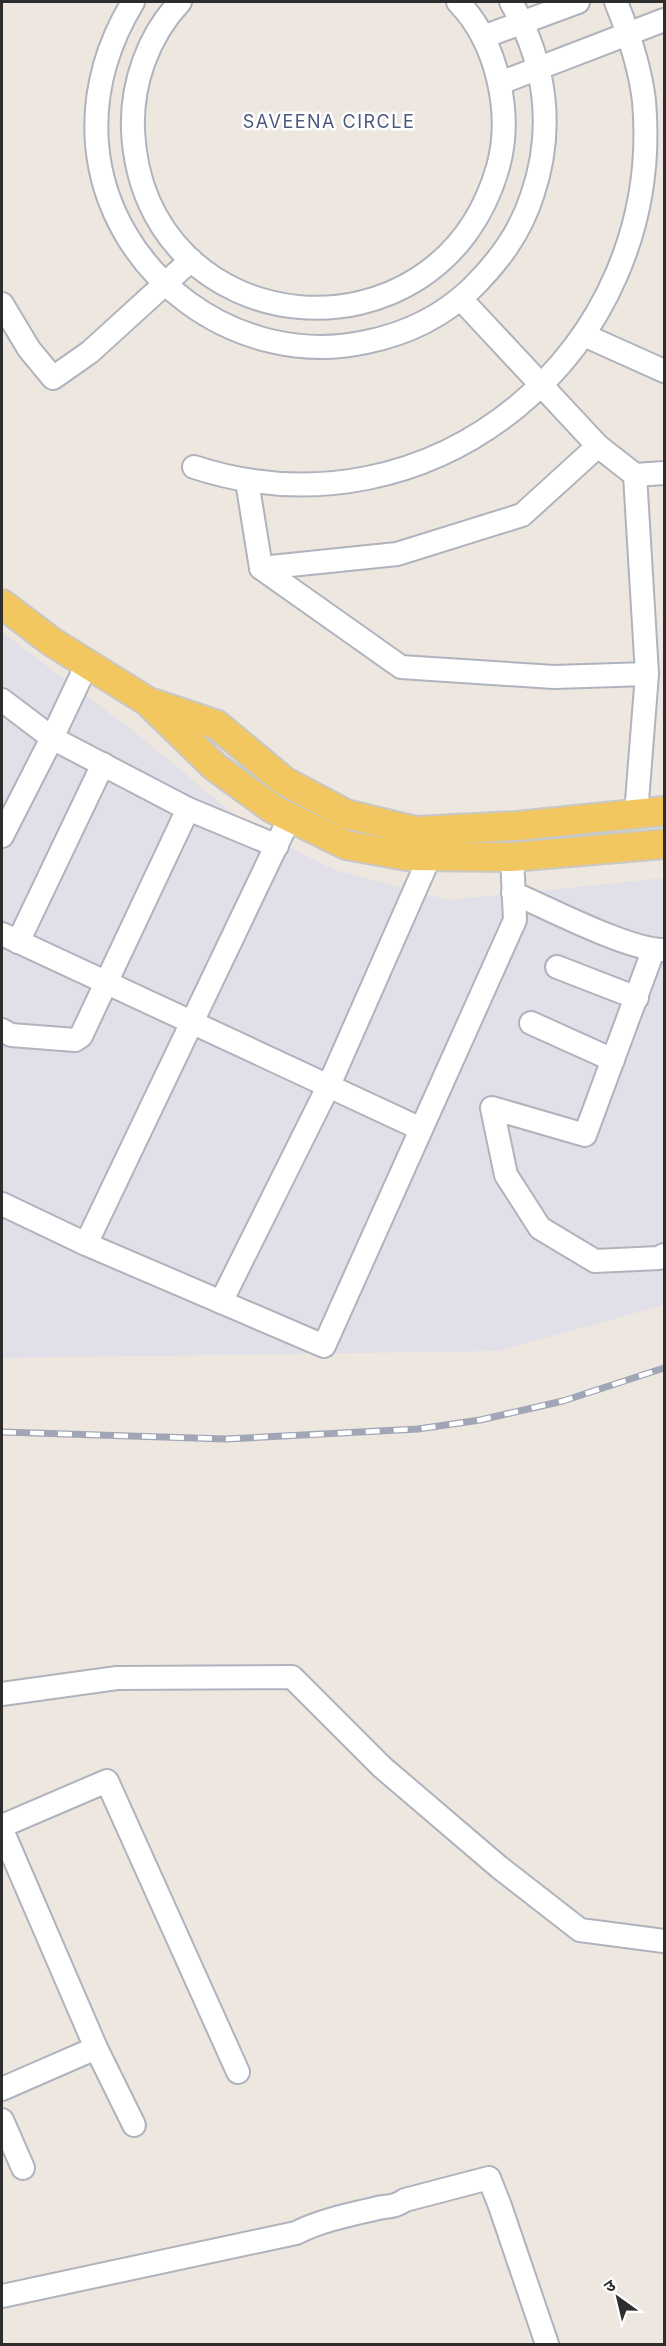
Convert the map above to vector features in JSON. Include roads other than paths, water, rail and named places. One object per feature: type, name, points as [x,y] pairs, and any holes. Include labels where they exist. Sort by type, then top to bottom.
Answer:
[{"type":"main road","points":[[4,614],[147,701],[215,767],[273,809],[346,845],[406,856],[512,857],[664,844]]},
{"type":"main road","points":[[147,701],[217,725],[284,781],[346,814],[416,831],[517,826],[664,811]]},
{"type":"street","points":[[133,2],[121,22],[109,51],[101,82],[97,113],[98,145],[103,176],[112,206],[126,234],[143,261],[164,284],[186,303],[211,319],[238,332],[266,341],[314,347],[354,345],[382,339],[428,320],[461,298],[497,262],[525,219],[541,170],[546,119],[540,68],[523,22],[511,2]]},
{"type":"street","points":[[180,2],[159,29],[145,57],[136,88],[132,119],[134,150],[141,182],[153,210],[191,260],[220,282],[253,298],[288,307],[324,309],[360,304],[394,293],[418,279],[453,251],[475,222],[491,190],[502,146],[504,119],[500,83],[483,37],[458,2]]},
{"type":"street","points":[[483,37],[578,2]]},
{"type":"street","points":[[194,467],[247,481],[279,485],[322,484],[375,478],[406,469],[456,449],[494,428],[544,387],[586,336],[616,282],[637,224],[654,97],[638,67],[629,34],[616,2]]},
{"type":"street","points":[[500,83],[664,20]]},
{"type":"street","points":[[2,304],[29,349],[53,378],[90,352],[191,260]]},
{"type":"street","points":[[461,298],[598,447],[635,475],[664,473]]},
{"type":"street","points":[[586,336],[664,371]]},
{"type":"street","points":[[261,568],[397,554],[522,515],[598,447]]},
{"type":"street","points":[[635,475],[647,674],[636,814]]},
{"type":"street","points":[[247,481],[261,568],[401,667],[554,677],[647,674]]},
{"type":"street","points":[[2,836],[87,664]]},
{"type":"street","points":[[2,700],[52,738],[188,809],[277,846]]},
{"type":"street","points":[[103,764],[10,938],[421,1129]]},
{"type":"street","points":[[2,1030],[11,1035],[75,1040],[81,1036],[188,809]]},
{"type":"street","points":[[86,1244],[290,818]]},
{"type":"street","points":[[221,1302],[329,1085],[430,856]]},
{"type":"street","points":[[2,1203],[86,1244],[324,1346],[515,920],[512,857]]},
{"type":"street","points":[[513,893],[615,937],[658,950],[637,998],[585,1135],[492,1108],[506,1175],[540,1228],[595,1261],[659,1258],[664,1255]]},
{"type":"street","points":[[557,967],[637,998]]},
{"type":"street","points":[[531,1023],[613,1060]]},
{"type":"street","points":[[2,1694],[117,1678],[292,1677],[382,1767],[499,1867],[580,1930],[664,1941]]},
{"type":"street","points":[[2,1826],[107,1781],[238,2072]]},
{"type":"street","points":[[2,1830],[96,2048],[134,2125]]},
{"type":"street","points":[[2,2089],[96,2048]]},
{"type":"street","points":[[2,2120],[23,2168]]},
{"type":"street","points":[[2,2296],[296,2233],[308,2227],[377,2208],[395,2207],[405,2200],[489,2178],[547,2344]]},
{"type":"railway","points":[[2,1432],[226,1439],[418,1429],[480,1420],[563,1401],[664,1368]]},
{"type":"district","name":"SAVEENA CIRCLE","points":[[329,122]]}]
